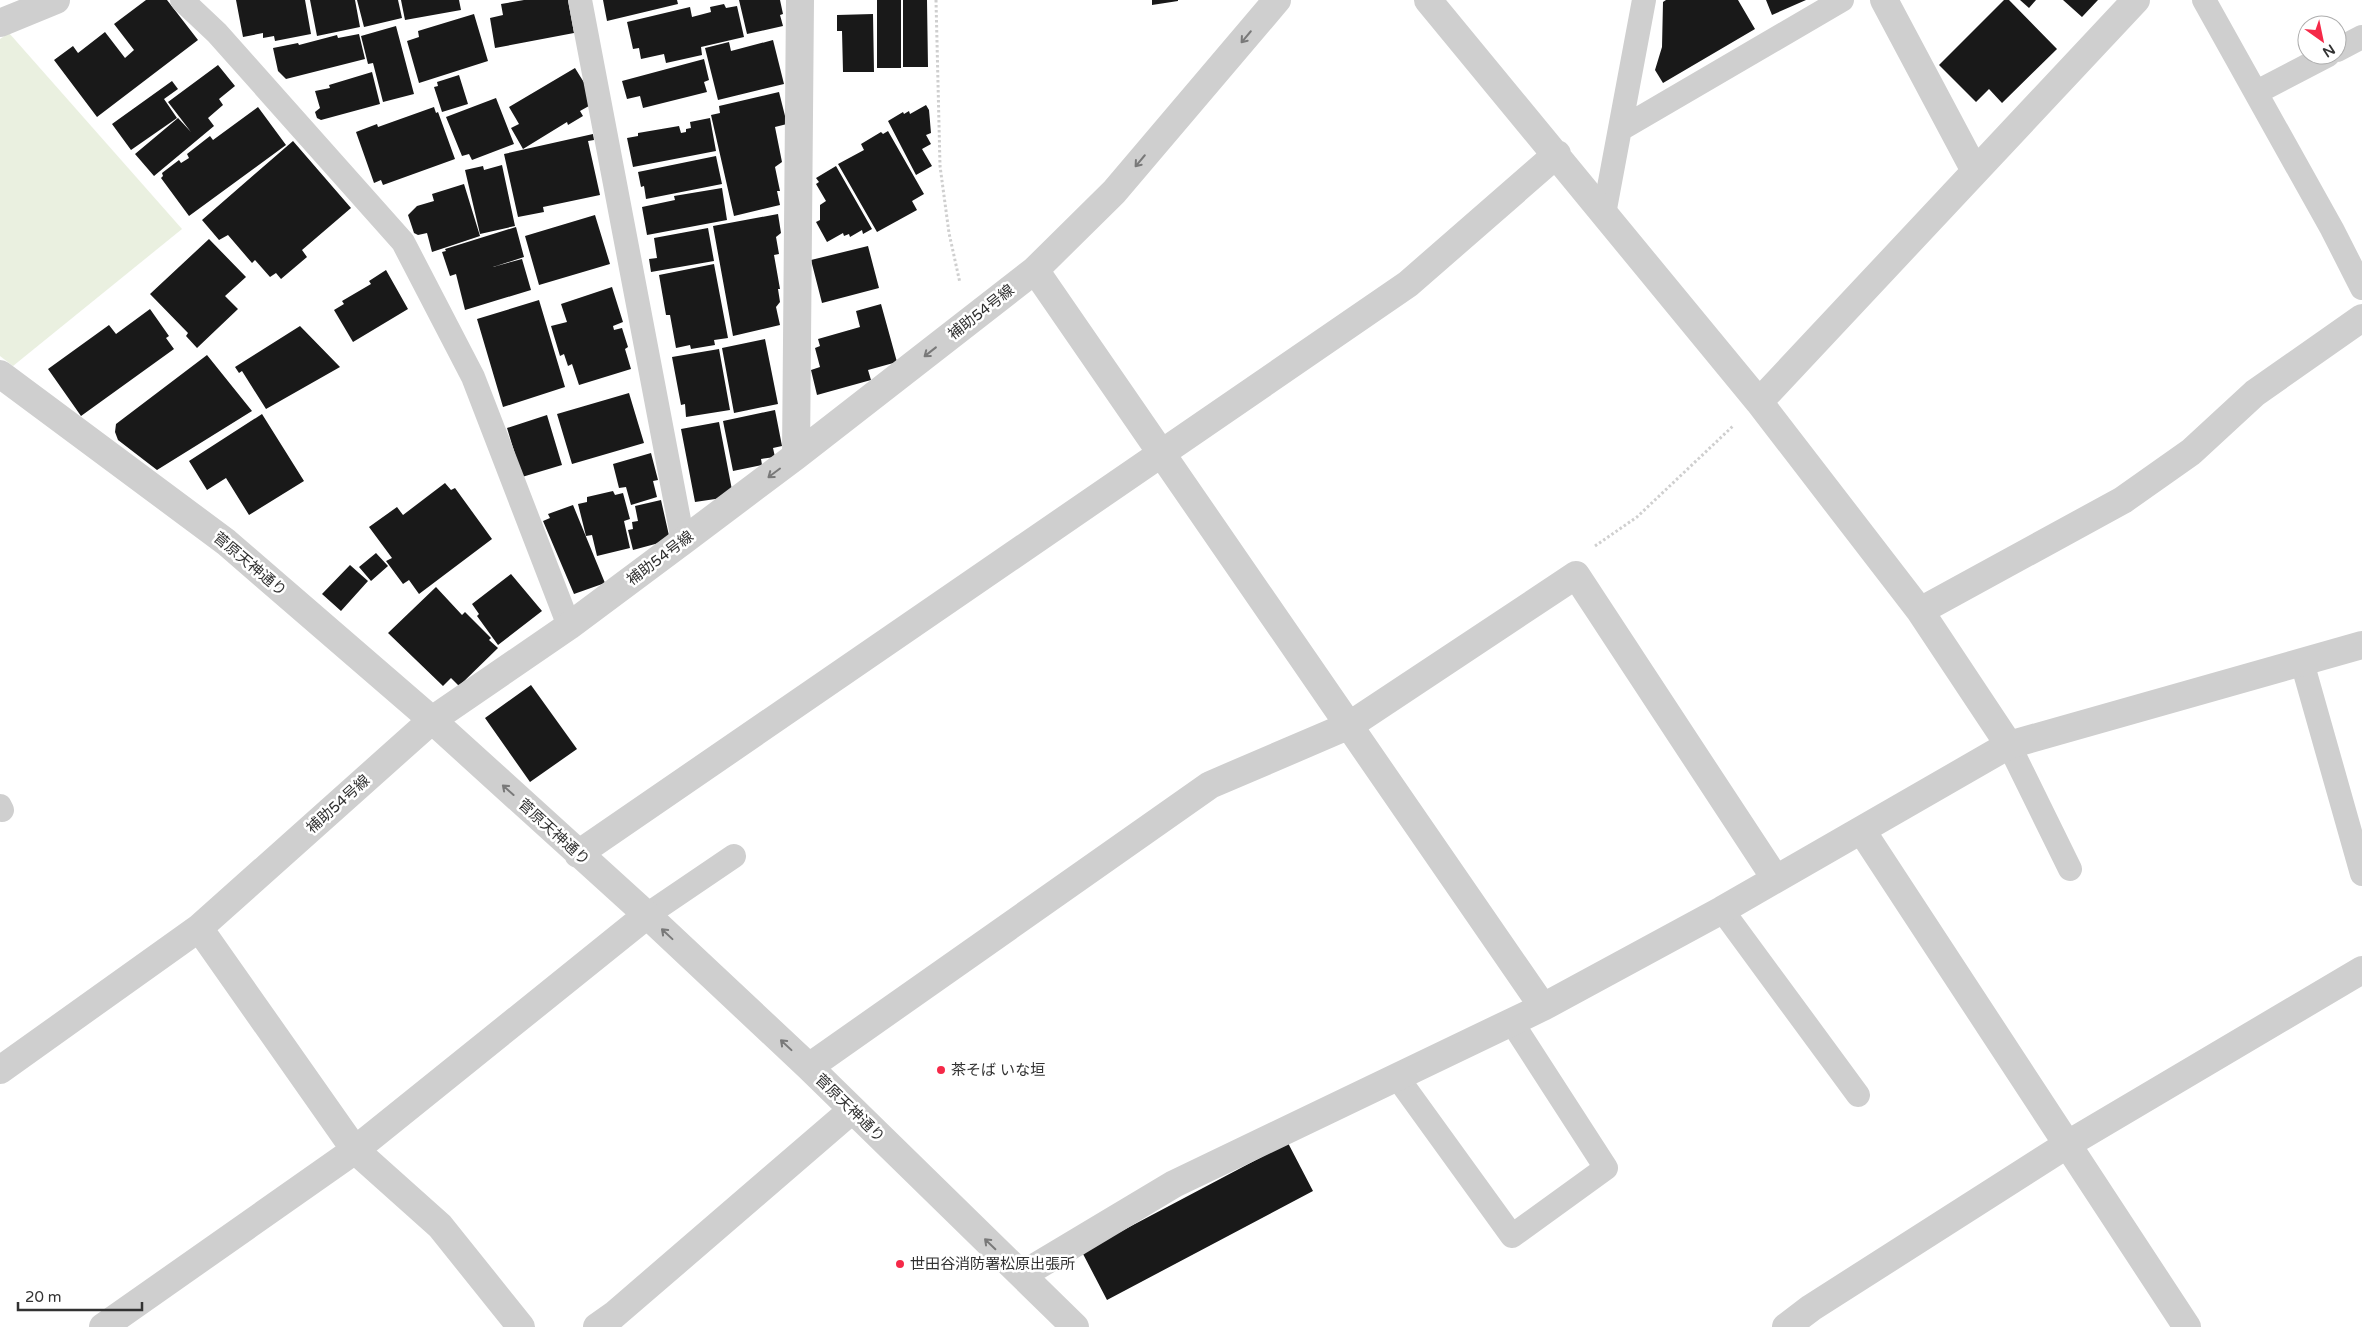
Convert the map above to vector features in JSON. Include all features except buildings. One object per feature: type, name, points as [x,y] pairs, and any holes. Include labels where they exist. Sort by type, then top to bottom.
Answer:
[{"type":"street","points":[[0,23],[56,0]]},
{"type":"street","points":[[796,456],[800,0]]},
{"type":"street","name":"補助54号線","points":[[0,1070],[200,928],[432,720],[569,626],[683,541],[796,456],[1035,270],[1114,192],[1277,0]]},
{"type":"street","points":[[1428,0],[1557,154],[1759,402],[1920,611],[2008,745]]},
{"type":"street","points":[[1884,0],[1974,171]]},
{"type":"street","points":[[1759,402],[2136,0]]},
{"type":"street","points":[[578,854],[1163,455],[1408,284],[1557,154]]},
{"type":"street","points":[[1035,270],[1543,1007]]},
{"type":"street","points":[[1920,611],[2123,500],[2191,452],[2255,393],[2362,318]]},
{"type":"street","name":"菅原天神通り","points":[[0,374],[226,542],[432,720],[647,915],[809,1067],[1075,1327]]},
{"type":"street","points":[[809,1067],[1210,785],[1350,725],[1576,575],[1775,878]]},
{"type":"street","points":[[1022,1275],[1174,1184],[1543,1007],[1722,910],[1775,878],[1862,831],[2008,745],[2362,646]]},
{"type":"street","points":[[1862,831],[2187,1327]]},
{"type":"street","points":[[103,1327],[355,1150],[647,915]]},
{"type":"street","points":[[200,928],[355,1150],[440,1226],[521,1327]]},
{"type":"street","points":[[1786,1327],[1819,1303],[2068,1144],[2362,970]]},
{"type":"street","points":[[597,1327],[614,1315],[852,1110]]},
{"type":"lane","points":[[182,0],[217,33],[403,242],[473,377],[569,626]]},
{"type":"lane","points":[[580,0],[683,541]]},
{"type":"lane","points":[[1604,214],[1644,0]]},
{"type":"lane","points":[[1621,130],[1842,0]]},
{"type":"lane","points":[[2204,0],[2257,92],[2362,288]]},
{"type":"lane","points":[[2347,45],[2362,37]]},
{"type":"lane","points":[[2257,92],[2309,65]]},
{"type":"lane","points":[[2302,662],[2362,874]]},
{"type":"lane","points":[[2008,745],[2070,869]]},
{"type":"lane","points":[[647,915],[734,856]]},
{"type":"lane","points":[[1722,910],[1858,1095]]},
{"type":"lane","points":[[1398,1076],[1512,1236],[1606,1168],[1512,1021]]},
{"type":"path","points":[[936,0],[940,166],[949,233],[968,322]]},
{"type":"path","points":[[1576,575],[1571,562],[1637,517],[1759,402]]},
{"type":"green space","points":[[9,33],[182,229],[13,366],[0,356],[0,39]]},
{"type":"place","name":"茶そば いな垣","points":[[941,1070]]},
{"type":"place","name":"世田谷消防署松原出張所","points":[[900,1264]]}]
